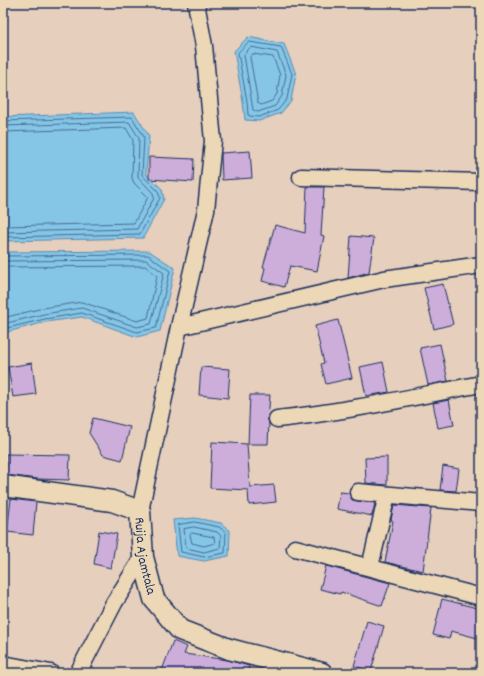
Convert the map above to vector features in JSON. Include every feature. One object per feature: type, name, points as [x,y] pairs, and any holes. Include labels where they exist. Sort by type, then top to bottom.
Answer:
[{"type":"street","points":[[140,511],[179,327],[206,210],[213,141],[204,46],[196,3]]},
{"type":"street","points":[[301,177],[481,182]]},
{"type":"street","points":[[179,327],[384,279],[481,265]]},
{"type":"street","points":[[277,418],[309,415],[481,384]]},
{"type":"street","name":"Ruija Ajamtala","points":[[3,486],[112,501],[140,511],[143,557],[154,599],[180,630],[229,649],[322,673]]},
{"type":"street","points":[[358,492],[481,503]]},
{"type":"street","points":[[370,567],[388,495]]},
{"type":"street","points":[[296,548],[481,597]]},
{"type":"street","points":[[78,673],[114,603],[143,557]]},
{"type":"street","points":[[3,664],[51,673]]},
{"type":"water","points":[[248,37],[284,44],[296,74],[291,101],[281,113],[259,121],[245,120],[234,51]]},
{"type":"water","points":[[134,112],[149,136],[146,174],[162,189],[164,199],[143,238],[3,241],[3,117]]},
{"type":"water","points":[[149,251],[175,268],[160,331],[137,337],[82,317],[46,322],[3,333],[3,252]]},
{"type":"water","points":[[195,518],[221,523],[230,531],[229,556],[204,561],[177,556],[173,520]]},
{"type":"building","points":[[250,151],[252,178],[222,180],[221,153]]},
{"type":"building","points":[[149,157],[194,159],[193,182],[149,179]]},
{"type":"building","points":[[307,187],[324,187],[321,235],[324,236],[317,271],[290,266],[284,287],[262,281],[265,268],[263,267],[275,225],[305,233]]},
{"type":"building","points":[[351,236],[374,238],[369,272],[348,278]]},
{"type":"building","points":[[443,284],[453,324],[434,329],[424,288]]},
{"type":"building","points":[[338,320],[352,378],[326,384],[321,364],[324,363],[315,326]]},
{"type":"building","points":[[440,344],[448,381],[428,385],[420,348]]},
{"type":"building","points":[[383,362],[389,392],[366,396],[360,367]]},
{"type":"building","points":[[32,363],[36,394],[13,397],[8,367]]},
{"type":"building","points":[[201,367],[230,369],[228,398],[199,395]]},
{"type":"building","points":[[250,395],[270,395],[268,444],[248,444]]},
{"type":"building","points":[[449,400],[454,425],[438,428],[433,403]]},
{"type":"building","points":[[93,418],[130,427],[122,460],[103,455],[89,433]]},
{"type":"building","points":[[212,442],[247,444],[250,487],[274,485],[276,502],[249,505],[248,490],[210,488]]},
{"type":"building","points":[[6,454],[70,455],[69,480],[38,479],[6,475]]},
{"type":"building","points":[[387,457],[387,485],[366,483],[365,458]]},
{"type":"building","points":[[443,466],[459,469],[456,491],[440,490]]},
{"type":"building","points":[[340,492],[349,493],[352,500],[375,503],[372,516],[337,509]]},
{"type":"building","points":[[11,499],[36,502],[33,535],[7,532]]},
{"type":"building","points":[[394,505],[431,508],[423,571],[385,562],[393,521],[391,520]]},
{"type":"building","points":[[99,531],[117,534],[111,568],[94,564]]},
{"type":"building","points":[[326,566],[390,583],[382,606],[341,592],[340,594],[320,589]]},
{"type":"building","points":[[442,599],[481,609],[481,639],[451,631],[449,639],[433,635]]},
{"type":"building","points":[[367,621],[384,626],[371,671],[354,666]]},
{"type":"building","points":[[173,641],[187,647],[184,654],[228,660],[249,666],[248,673],[161,673]]}]
